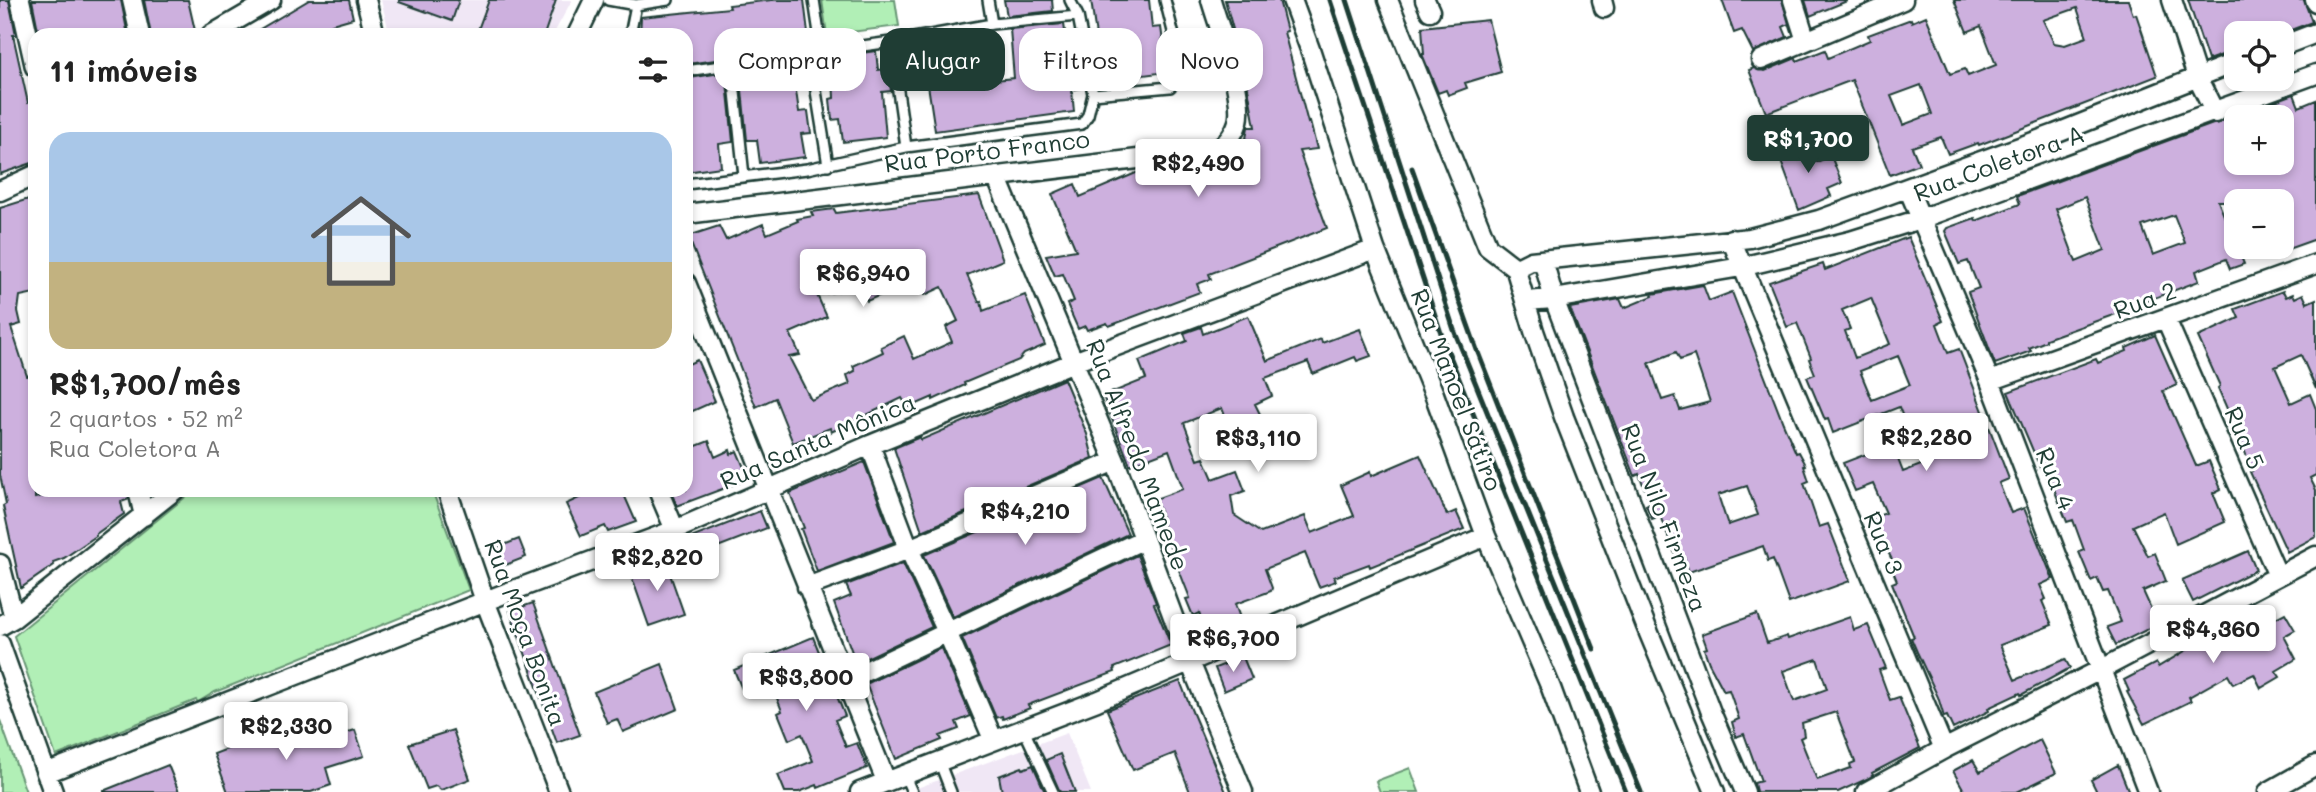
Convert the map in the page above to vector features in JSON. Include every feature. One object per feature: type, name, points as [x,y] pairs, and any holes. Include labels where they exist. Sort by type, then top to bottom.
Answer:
[{"type":"street","points":[[20,0],[28,36]]},
{"type":"street","points":[[132,0],[139,28]]},
{"type":"street","points":[[223,28],[271,0]]},
{"type":"street","points":[[366,0],[373,28]]},
{"type":"street","points":[[580,28],[594,0]]},
{"type":"street","name":"Rua Porto Franco","points":[[693,213],[1220,149],[1231,137],[1238,121],[1240,102],[1211,0]]},
{"type":"street","name":"Rua Manoel Sátiro","points":[[1292,0],[1374,249],[1434,394],[1486,536],[1551,688],[1589,792]]},
{"type":"street","points":[[1388,0],[1488,247],[1520,268],[1517,274],[1564,417],[1715,792]]},
{"type":"street","points":[[1793,0],[1806,41]]},
{"type":"street","points":[[1761,61],[1903,0]]},
{"type":"street","points":[[2172,0],[2197,77],[2215,113]]},
{"type":"street","points":[[2294,41],[2316,33]]},
{"type":"street","name":"Rua Coletora A","points":[[1520,268],[1531,261],[1750,238],[1819,220],[2055,134],[2224,67]]},
{"type":"street","name":"Rua Coletora A","points":[[1525,301],[1554,299],[1741,267],[1850,241],[1920,219],[2316,74]]},
{"type":"street","name":"Rua Alfredo Mamede","points":[[996,176],[1115,461],[1243,792]]},
{"type":"street","points":[[0,191],[28,178]]},
{"type":"street","name":"Rua 4","points":[[1908,188],[1990,381],[2148,792]]},
{"type":"street","name":"Rua 3","points":[[1731,239],[1944,749]]},
{"type":"street","name":"Rua Santa Mônica","points":[[46,774],[485,601],[675,530],[870,445],[1074,362],[1374,249]]},
{"type":"street","name":"Rua Nilo Firmeza","points":[[1543,260],[1554,299],[1706,699],[1745,792]]},
{"type":"street","name":"Rua 2","points":[[1990,381],[2316,264]]},
{"type":"street","points":[[693,300],[886,781]]},
{"type":"street","name":"Rua 5","points":[[2166,319],[2278,576]]},
{"type":"street","points":[[870,445],[909,550],[993,739]]},
{"type":"street","points":[[807,587],[909,550],[1115,461]]},
{"type":"street","points":[[140,497],[144,516]]},
{"type":"street","points":[[7,622],[167,497]]},
{"type":"street","name":"Rua Moça Bonita","points":[[449,497],[485,601],[559,792]]},
{"type":"street","points":[[661,497],[675,530]]},
{"type":"street","points":[[860,792],[1191,662],[1486,536]]},
{"type":"street","points":[[847,680],[1144,540]]},
{"type":"street","points":[[1866,792],[2316,556]]},
{"type":"street","points":[[0,564],[7,622]]},
{"type":"street","points":[[0,645],[53,792]]},
{"type":"street","points":[[2268,792],[2316,765]]},
{"type":"lane","points":[[608,0],[636,5],[668,0]]},
{"type":"lane","points":[[814,0],[818,28]]},
{"type":"lane","points":[[988,0],[992,24]]},
{"type":"lane","points":[[693,183],[828,165],[906,147],[1082,124],[1088,115],[1093,94],[1078,16],[1070,0]]},
{"type":"lane","points":[[1093,94],[1170,88],[1180,77],[1181,63],[1166,0]]},
{"type":"lane","points":[[631,28],[636,5]]},
{"type":"lane","points":[[970,28],[1078,16]]},
{"type":"lane","points":[[693,70],[714,67]]},
{"type":"lane","points":[[735,91],[744,176]]},
{"type":"lane","points":[[816,91],[828,165]]},
{"type":"lane","points":[[898,91],[906,147]]},
{"type":"lane","points":[[1023,728],[1053,792]]},
{"type":"lane","points":[[939,761],[951,792]]},
{"type":"lane","points":[[904,775],[912,792]]},
{"type":"shaded area","points":[[381,0],[572,0],[557,28],[388,28]]},
{"type":"shaded area","points":[[1067,733],[1091,792],[919,792],[917,788]]},
{"type":"green space","points":[[822,0],[895,0],[899,26],[866,30],[866,28],[826,28]]},
{"type":"green space","points":[[185,497],[435,497],[469,590],[215,692],[198,702],[196,700],[56,756],[14,636]]},
{"type":"green space","points":[[0,720],[26,792],[0,792]]},
{"type":"green space","points":[[1410,768],[1419,792],[1380,792],[1376,781]]},
{"type":"building","points":[[0,0],[9,0],[16,35],[13,35],[28,103],[28,164],[0,174]]},
{"type":"building","points":[[32,0],[121,0],[127,28],[38,28]]},
{"type":"building","points":[[144,0],[188,0],[194,28],[150,28]]},
{"type":"building","points":[[309,0],[349,0],[353,18],[332,24],[333,28],[262,28]]},
{"type":"building","points":[[399,0],[459,0],[452,21]]},
{"type":"building","points":[[489,0],[556,0],[546,28],[479,28]]},
{"type":"building","points":[[772,0],[804,0],[807,28],[714,28],[714,60],[693,63],[693,28],[640,28],[641,17],[730,8],[729,5]]},
{"type":"building","points":[[1004,0],[1052,0],[1053,11],[1007,16]]},
{"type":"building","points":[[1091,0],[1149,0],[1152,28],[1161,27],[1161,28],[1156,28],[1156,73],[1142,75],[1142,28],[1095,28]]},
{"type":"building","points":[[1225,0],[1279,0],[1287,31],[1284,32],[1317,149],[1299,151],[1327,228],[1209,274],[1211,279],[1197,284],[1200,292],[1109,326],[1107,323],[1087,330],[1085,326],[1078,329],[1067,304],[1074,301],[1063,274],[1055,276],[1046,255],[1076,250],[1052,194],[1075,184],[1080,197],[1136,173],[1154,170],[1160,186],[1204,169],[1206,175],[1241,160],[1242,140],[1246,139],[1248,127],[1255,127],[1249,91],[1263,91],[1263,28],[1233,28]]},
{"type":"building","points":[[1722,0],[1782,0],[1789,24],[1783,27],[1787,37],[1753,52],[1742,30],[1734,33]]},
{"type":"building","points":[[1805,0],[1847,0],[1847,1],[1810,16]]},
{"type":"building","points":[[1954,0],[2128,0],[2133,15],[2136,14],[2157,76],[1979,145],[1978,143],[1948,154],[1941,137],[1912,147],[1919,164],[1890,175],[1852,80],[1766,113],[1749,70],[1754,68],[1765,71],[1825,50],[1828,58],[1870,40],[1868,35],[1926,16],[1950,74],[1965,69],[1968,76],[1996,65],[1981,26],[1967,32]],"holes":[[[2077,8],[2087,37],[2065,45],[2054,43],[2043,20]],[[1921,85],[1932,114],[1903,125],[1891,96]]]},
{"type":"building","points":[[2188,0],[2304,0],[2312,22],[2294,29],[2294,21],[2224,21],[2224,54],[2208,60]]},
{"type":"building","points":[[1488,20],[1501,72],[1465,83],[1467,88],[1448,95],[1446,90],[1438,93],[1422,54],[1422,27]]},
{"type":"building","points":[[1064,24],[1065,28],[1021,28]]},
{"type":"building","points":[[1019,28],[1019,91],[1072,91],[1074,112],[935,131],[929,91],[1005,91],[1005,79],[1014,78],[1010,29]]},
{"type":"building","points":[[876,51],[880,70],[880,91],[891,91],[882,92],[886,137],[843,142],[840,119],[832,120],[830,99],[834,98],[834,91],[866,91],[866,52]]},
{"type":"building","points":[[714,74],[714,91],[728,91],[733,142],[719,144],[721,167],[693,171],[693,78]]},
{"type":"building","points":[[742,91],[796,91],[799,112],[808,111],[811,133],[801,134],[805,157],[760,163],[757,140],[747,140]]},
{"type":"building","points":[[2294,94],[2299,107],[2316,100],[2316,239],[2294,247],[2294,189],[2224,189],[2224,201],[2218,201],[2224,216],[2226,259],[2196,271],[2199,281],[2141,303],[2143,308],[2129,314],[2127,310],[2046,339],[2029,348],[2031,351],[1995,364],[1968,292],[1979,288],[1968,261],[1959,264],[1945,231],[1947,228],[1975,218],[1976,221],[2020,204],[2017,196],[2224,120],[2224,175],[2294,175],[2294,105],[2264,105]],"holes":[[[2085,197],[2105,250],[2076,262],[2056,209]],[[2174,215],[2185,243],[2153,255],[2142,226]]]},
{"type":"building","points":[[1791,139],[1799,160],[1814,155],[1817,162],[1831,156],[1842,183],[1828,189],[1831,196],[1799,210],[1775,145]]},
{"type":"building","points":[[979,195],[1003,260],[967,275],[979,302],[981,301],[983,311],[1025,295],[1045,345],[933,400],[933,397],[908,408],[902,398],[831,432],[830,428],[793,443],[775,398],[756,407],[693,249],[693,234],[719,226],[726,240],[763,224],[767,234],[798,221],[797,219],[813,216],[811,212],[834,209],[836,213]],"holes":[[[917,279],[925,295],[942,287],[958,321],[946,327],[952,342],[914,359],[904,336],[881,347],[883,352],[853,366],[855,371],[847,375],[850,384],[811,400],[789,357],[800,355],[790,333],[827,317],[817,295],[862,287],[867,301]]]},
{"type":"building","points":[[28,199],[28,294],[20,296],[18,311],[21,324],[11,327],[28,376],[28,497],[129,499],[121,502],[124,514],[64,558],[53,562],[54,565],[21,588],[3,506],[6,504],[0,475],[0,208]]},
{"type":"building","points":[[1908,237],[1943,321],[1937,324],[1948,353],[1959,349],[2009,479],[1999,483],[2011,513],[2024,508],[2053,579],[2040,585],[2046,599],[2042,601],[2052,625],[2000,645],[2015,680],[2065,659],[2070,668],[2021,695],[2020,693],[1988,708],[1989,711],[1953,729],[1947,716],[1944,717],[1938,697],[1911,638],[1914,637],[1892,583],[1897,581],[1889,561],[1892,560],[1872,518],[1886,513],[1873,484],[1855,491],[1843,463],[1892,444],[1903,472],[1939,458],[1927,428],[1910,435],[1899,407],[1833,433],[1828,419],[1825,420],[1807,377],[1815,374],[1797,323],[1787,327],[1769,282],[1823,264],[1825,270]],"holes":[[[1871,298],[1890,344],[1855,358],[1845,331],[1850,329],[1842,310]],[[1898,356],[1910,385],[1872,400],[1860,371]]]},
{"type":"building","points":[[2226,259],[2242,259],[2244,264],[2230,269]]},
{"type":"building","points":[[1703,285],[1709,301],[1732,292],[1783,423],[1796,453],[1799,452],[1806,465],[1804,466],[1809,481],[1804,483],[1819,527],[1828,524],[1850,581],[1789,603],[1773,559],[1768,561],[1763,546],[1689,572],[1684,557],[1677,559],[1660,516],[1652,519],[1646,505],[1650,503],[1639,474],[1635,476],[1570,308],[1620,299],[1624,308],[1653,296],[1652,294]],"holes":[[[1676,352],[1680,360],[1694,355],[1710,402],[1680,410],[1675,396],[1662,400],[1649,363]],[[1747,486],[1758,515],[1728,525],[1718,495]]]},
{"type":"building","points":[[2283,291],[2286,297],[2293,294],[2295,298],[2303,294],[2307,303],[2316,299],[2316,389],[2301,355],[2275,367],[2291,403],[2310,394],[2316,409],[2316,475],[2310,478],[2316,490],[2316,537],[2287,552],[2250,472],[2252,471],[2241,441],[2218,388],[2220,386],[2198,337],[2239,318],[2235,309]]},
{"type":"building","points":[[1248,316],[1267,361],[1321,339],[1322,343],[1360,329],[1371,356],[1357,361],[1355,357],[1313,374],[1308,362],[1265,378],[1272,396],[1255,404],[1261,416],[1230,429],[1222,408],[1184,423],[1198,460],[1204,458],[1213,479],[1237,470],[1245,491],[1231,496],[1234,515],[1261,533],[1305,516],[1312,533],[1354,516],[1341,485],[1370,472],[1371,476],[1420,455],[1447,515],[1456,511],[1464,529],[1370,567],[1369,564],[1334,577],[1336,581],[1319,587],[1305,553],[1265,569],[1271,591],[1235,604],[1240,618],[1206,633],[1199,613],[1193,616],[1186,599],[1190,598],[1164,532],[1155,499],[1183,489],[1169,450],[1130,465],[1103,396],[1146,379],[1139,361],[1187,341],[1184,333],[1201,327],[1203,334]]},
{"type":"building","points":[[2155,335],[2177,385],[2163,391],[2196,466],[2209,461],[2221,489],[2213,493],[2225,522],[2176,544],[2164,512],[2133,526],[2148,556],[2155,553],[2166,581],[2143,591],[2158,624],[2116,645],[2107,627],[2121,622],[2108,591],[2103,592],[2097,578],[2091,581],[2079,552],[2084,550],[2073,520],[2067,522],[2050,479],[2048,480],[2040,467],[2008,392],[2096,359],[2098,363]]},
{"type":"building","points":[[697,360],[715,401],[693,411],[693,362]]},
{"type":"building","points":[[1064,379],[1087,434],[1093,458],[922,531],[894,448],[920,437],[921,440]]},
{"type":"building","points":[[709,441],[715,457],[730,450],[731,454],[737,451],[749,479],[677,506],[673,497],[693,497],[693,447]]},
{"type":"building","points":[[864,462],[894,542],[817,571],[790,493]]},
{"type":"building","points":[[1103,478],[1128,534],[953,617],[924,555]]},
{"type":"building","points":[[581,497],[625,497],[636,522],[608,532],[605,526],[581,536],[566,504]]},
{"type":"building","points":[[760,511],[767,528],[697,555],[691,538]]},
{"type":"building","points":[[519,539],[526,557],[503,566],[496,548]]},
{"type":"building","points":[[2248,551],[2256,570],[2193,602],[2182,580]]},
{"type":"building","points":[[1137,555],[1171,645],[1114,668],[1115,672],[1028,705],[1030,708],[1003,719],[1002,716],[996,718],[962,638]]},
{"type":"building","points":[[665,560],[684,614],[649,626],[630,572]]},
{"type":"building","points":[[903,563],[932,627],[856,663],[834,603],[851,596],[846,585]]},
{"type":"building","points":[[533,603],[580,735],[557,743],[510,611]]},
{"type":"building","points":[[2271,613],[2274,619],[2285,613],[2295,630],[2284,636],[2296,659],[2276,671],[2280,677],[2261,688],[2254,674],[2233,684],[2228,675],[2189,697],[2191,701],[2144,724],[2127,692],[2129,691],[2124,680],[2156,663],[2158,667],[2218,630],[2220,633],[2247,618],[2250,625]]},
{"type":"building","points":[[1757,614],[1767,643],[1787,636],[1788,639],[1850,617],[1854,630],[1868,625],[1886,668],[1879,670],[1890,700],[1899,697],[1920,748],[1872,773],[1869,778],[1838,792],[1756,792],[1754,783],[1761,781],[1744,734],[1736,737],[1732,722],[1739,719],[1729,690],[1724,691],[1709,663],[1702,634]],"holes":[[[1817,659],[1827,689],[1794,701],[1783,671]],[[1836,712],[1855,762],[1850,764],[1851,768],[1817,780],[1800,738],[1804,736],[1802,723]]]},
{"type":"building","points":[[813,637],[845,716],[835,720],[846,747],[857,743],[867,768],[818,788],[817,785],[799,792],[785,792],[778,775],[813,761],[802,734],[789,740],[778,713],[782,711],[771,683],[744,694],[734,670]]},
{"type":"building","points":[[941,648],[971,716],[956,722],[959,729],[940,736],[942,740],[896,759],[866,684]]},
{"type":"building","points":[[1243,657],[1252,679],[1224,691],[1215,668]]},
{"type":"building","points":[[662,664],[678,709],[623,732],[617,719],[607,723],[594,692]]},
{"type":"building","points":[[1180,681],[1226,792],[1190,792],[1175,753],[1133,770],[1107,710]]},
{"type":"building","points":[[312,725],[317,742],[355,730],[364,756],[326,768],[331,785],[311,792],[228,792],[214,754],[250,740],[252,745]]},
{"type":"building","points":[[453,730],[470,779],[441,790],[436,786],[427,789],[409,744]]},
{"type":"building","points":[[2040,740],[2056,773],[2017,792],[1965,792],[1953,771],[1973,760],[1980,772]]},
{"type":"building","points":[[1060,754],[1075,792],[1060,792],[1046,760]]},
{"type":"building","points":[[168,765],[179,792],[103,792],[103,791]]},
{"type":"building","points":[[1033,765],[1045,792],[1002,792],[999,776]]},
{"type":"building","points":[[2118,765],[2129,792],[2097,792],[2091,780]]},
{"type":"railway","points":[[1330,0],[1443,339],[1626,792]]},
{"type":"railway","points":[[1347,0],[1454,330],[1641,792]]},
{"type":"railway","points":[[1412,168],[1477,350],[1594,649]]}]
